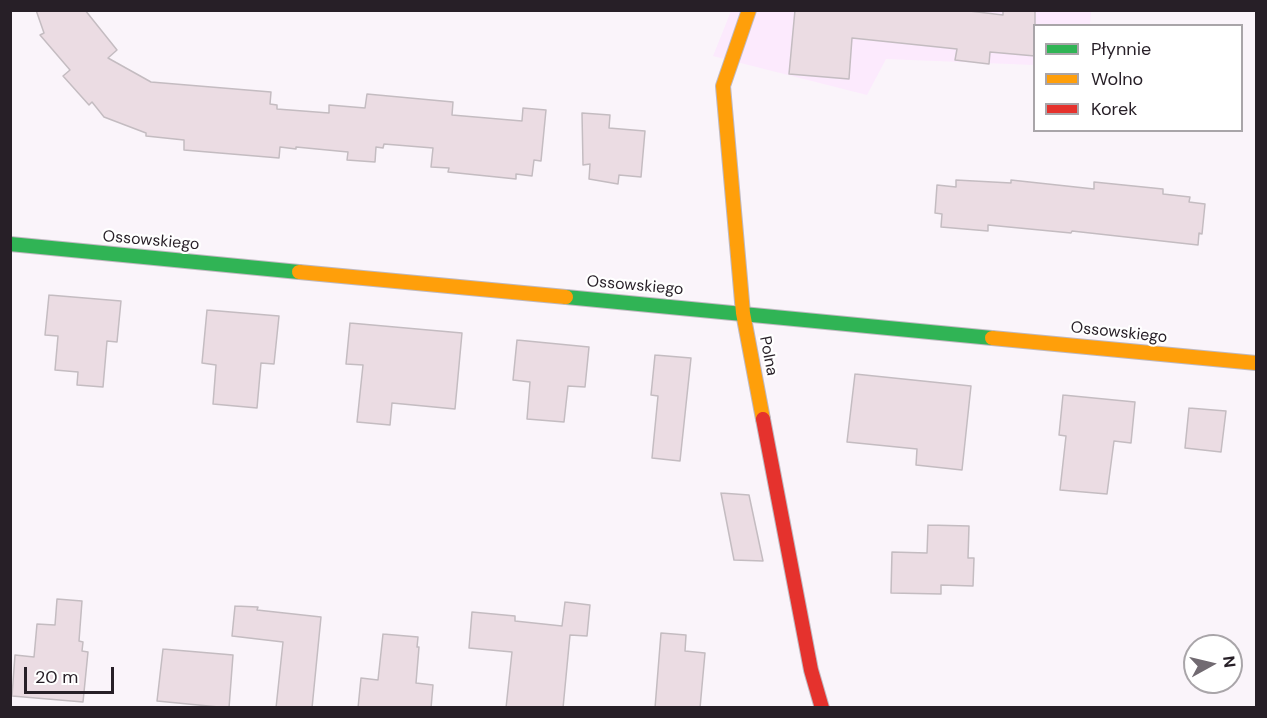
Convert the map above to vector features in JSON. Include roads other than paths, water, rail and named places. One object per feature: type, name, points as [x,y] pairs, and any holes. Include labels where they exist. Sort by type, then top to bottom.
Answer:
[{"type":"street","name":"Polna","points":[[750,10],[723,86],[743,313],[811,670],[822,708]]},
{"type":"street","name":"Ossowskiego","points":[[10,244],[1257,363]]}]
